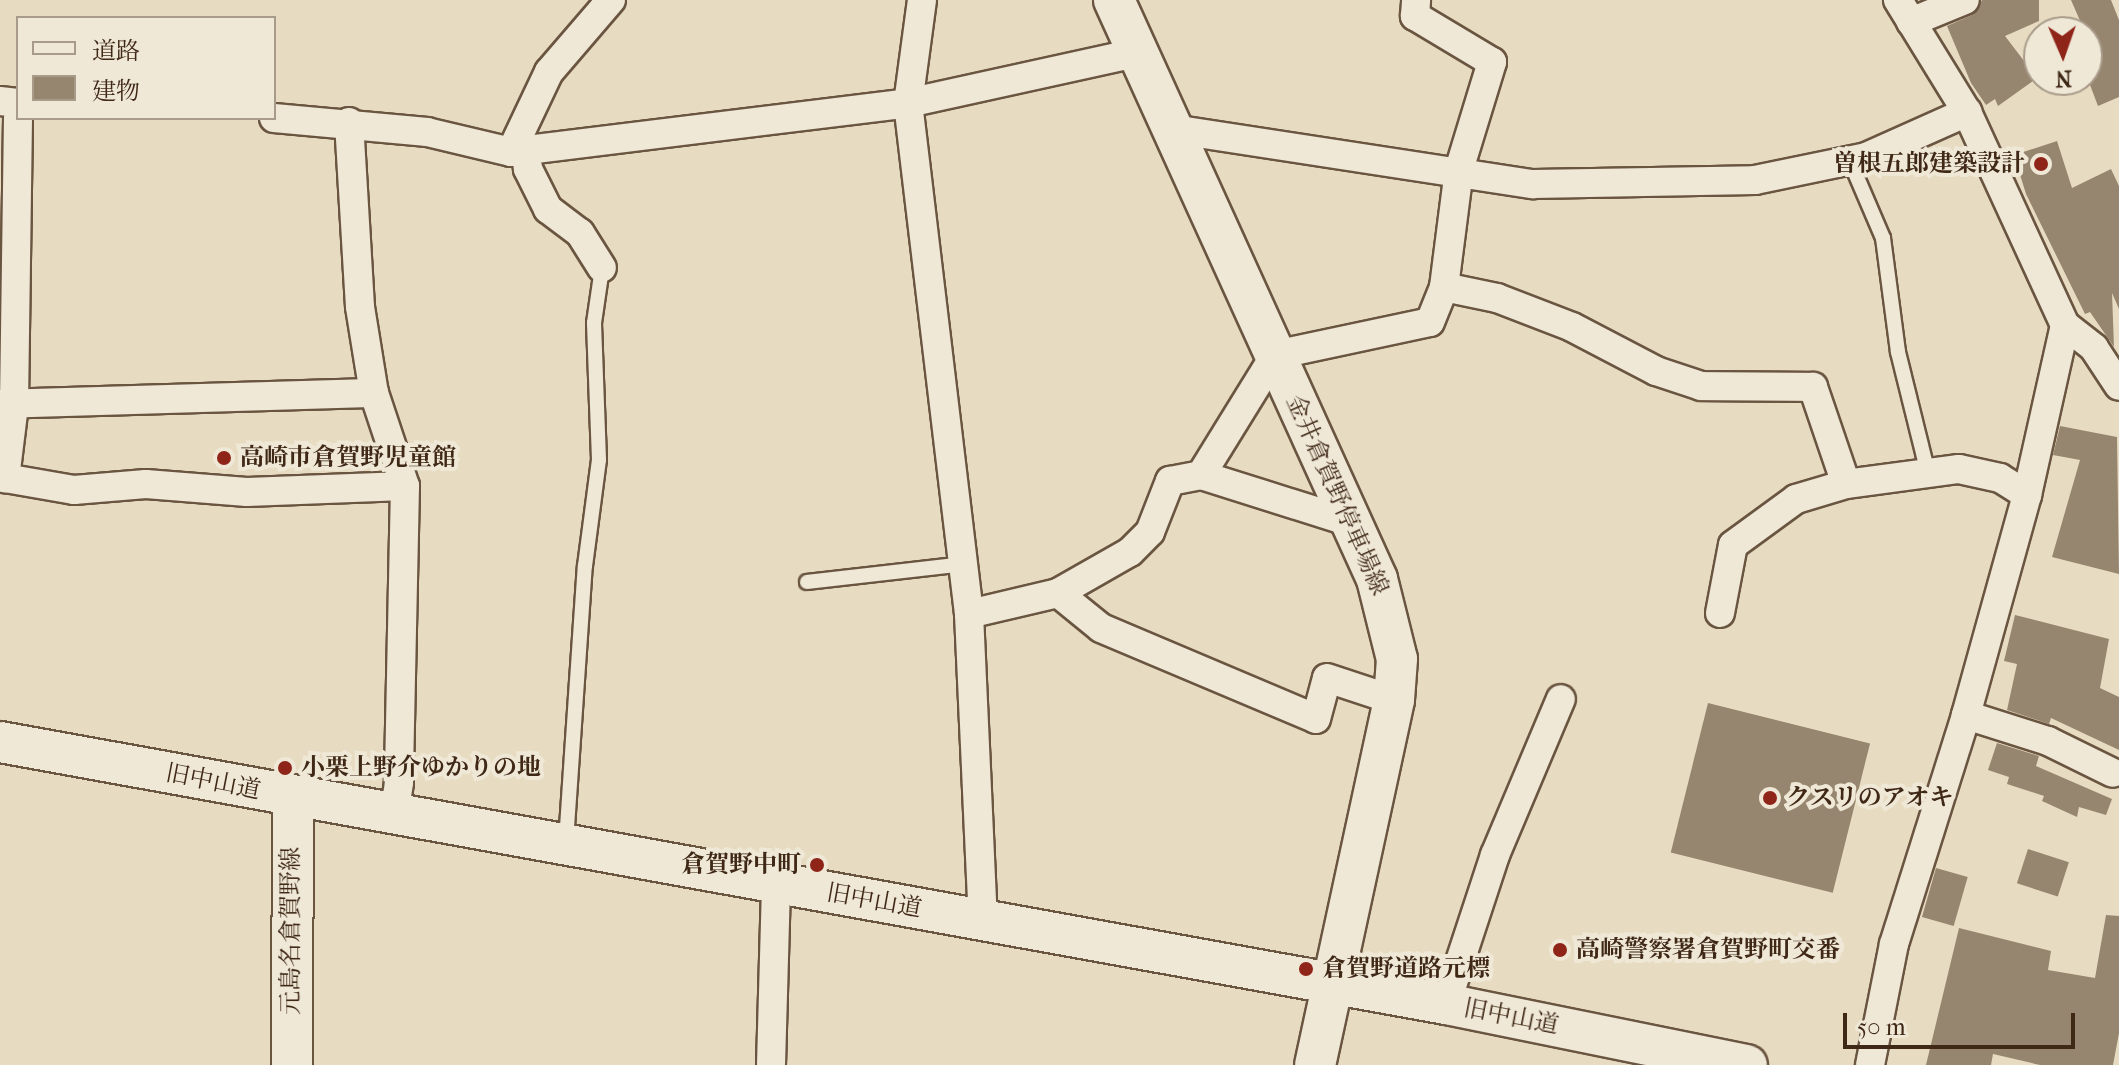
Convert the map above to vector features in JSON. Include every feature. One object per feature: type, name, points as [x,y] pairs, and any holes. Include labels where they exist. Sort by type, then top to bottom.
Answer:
[{"type":"main road","name":"金井倉賀野停車場線","points":[[1114,0],[1377,579],[1389,617],[1397,659],[1394,700],[1335,985],[1315,1065]]},
{"type":"main road","name":"旧中山道","points":[[0,742],[1446,1004],[1747,1065]]},
{"type":"main road","name":"元島名倉賀野線","points":[[292,1065],[293,797]]},
{"type":"street","points":[[518,152],[549,72],[611,0]]},
{"type":"street","points":[[922,0],[908,103],[969,614],[983,920]]},
{"type":"street","points":[[1201,475],[1275,355],[1430,322],[1444,287],[1459,170],[1492,62],[1415,16],[1416,0]]},
{"type":"street","points":[[1965,0],[1905,11],[1967,112],[2065,325],[2094,348],[2119,386]]},
{"type":"street","points":[[276,118],[349,122],[427,132],[518,152],[908,103],[1136,53]]},
{"type":"street","points":[[1172,129],[1459,170],[1533,184],[1755,180],[1850,161],[1967,112]]},
{"type":"street","points":[[18,120],[5,478],[74,490],[146,484],[247,492],[405,486]]},
{"type":"street","points":[[349,122],[360,307],[374,393],[405,486],[394,814]]},
{"type":"street","points":[[518,152],[548,209],[580,233],[602,268]]},
{"type":"street","points":[[1444,287],[1497,298],[1572,327],[1656,371],[1701,386],[1813,387],[1846,484]]},
{"type":"street","points":[[1870,1065],[1894,944],[1966,715],[2027,495],[2065,325]]},
{"type":"street","points":[[7,404],[374,393]]},
{"type":"street","points":[[1720,613],[1733,545],[1796,499],[1846,484],[1959,469],[2000,478],[2027,495]]},
{"type":"street","points":[[969,614],[1058,593],[1130,552],[1150,532],[1170,481],[1201,475],[1350,522]]},
{"type":"street","points":[[1058,593],[1101,628],[1316,719],[1327,678],[1394,700]]},
{"type":"street","points":[[1446,1004],[1495,855],[1561,699]]},
{"type":"street","points":[[1966,715],[2048,741],[2113,773]]},
{"type":"street","points":[[771,1065],[776,884]]},
{"type":"lane","points":[[1850,161],[1883,238],[1898,352],[1928,473]]},
{"type":"lane","points":[[566,846],[585,566],[599,460],[594,323],[602,268]]},
{"type":"lane","points":[[807,582],[964,564]]},
{"type":"building","points":[[1982,0],[2039,0],[2039,16],[2023,16],[2023,28],[2005,36],[2023,60],[2023,88],[1998,106],[1995,99],[1986,105],[1971,83],[1947,26],[1972,15]]},
{"type":"building","points":[[2071,0],[2111,0],[2119,20],[2119,97],[2098,106],[2094,96],[2103,96],[2103,16],[2078,16]]},
{"type":"building","points":[[2057,141],[2072,188],[2111,169],[2119,186],[2119,309],[2112,293],[2114,347],[2090,312],[2085,314],[2026,194],[2014,155]]},
{"type":"building","points":[[2060,426],[2117,437],[2119,574],[2052,557],[2080,460],[2053,455]]},
{"type":"building","points":[[2015,615],[2109,639],[2100,688],[2119,697],[2119,750],[2051,718],[2049,724],[2007,710],[2017,664],[2004,661]]},
{"type":"building","name":"クスリのアオキ","points":[[1708,703],[1870,743],[1833,893],[1671,852]]},
{"type":"building","points":[[1997,743],[2039,756],[2036,766],[2112,799],[2106,815],[2079,807],[2077,817],[2042,801],[2044,796],[2007,784],[2009,777],[1988,770]]},
{"type":"building","points":[[2028,849],[2069,862],[2058,897],[2017,883]]},
{"type":"building","points":[[1936,868],[1968,877],[1954,926],[1922,917]]},
{"type":"building","points":[[2106,915],[2119,916],[2119,1033],[2113,1065],[2040,1065],[1993,1054],[1991,1065],[1926,1065],[1959,928],[2051,951],[2048,970],[2095,978]]},
{"type":"place","name":"曽根五郎建築設計","points":[[2041,164]]},
{"type":"place","name":"高崎市倉賀野児童館","points":[[224,458]]},
{"type":"place","name":"小栗上野介ゆかりの地","points":[[285,768]]},
{"type":"place","name":"クスリのアオキ","points":[[1770,798]]},
{"type":"place","name":"倉賀野中町","points":[[817,865]]},
{"type":"place","name":"高崎警察署倉賀野町交番","points":[[1560,950]]},
{"type":"place","name":"倉賀野道路元標","points":[[1306,969]]}]
